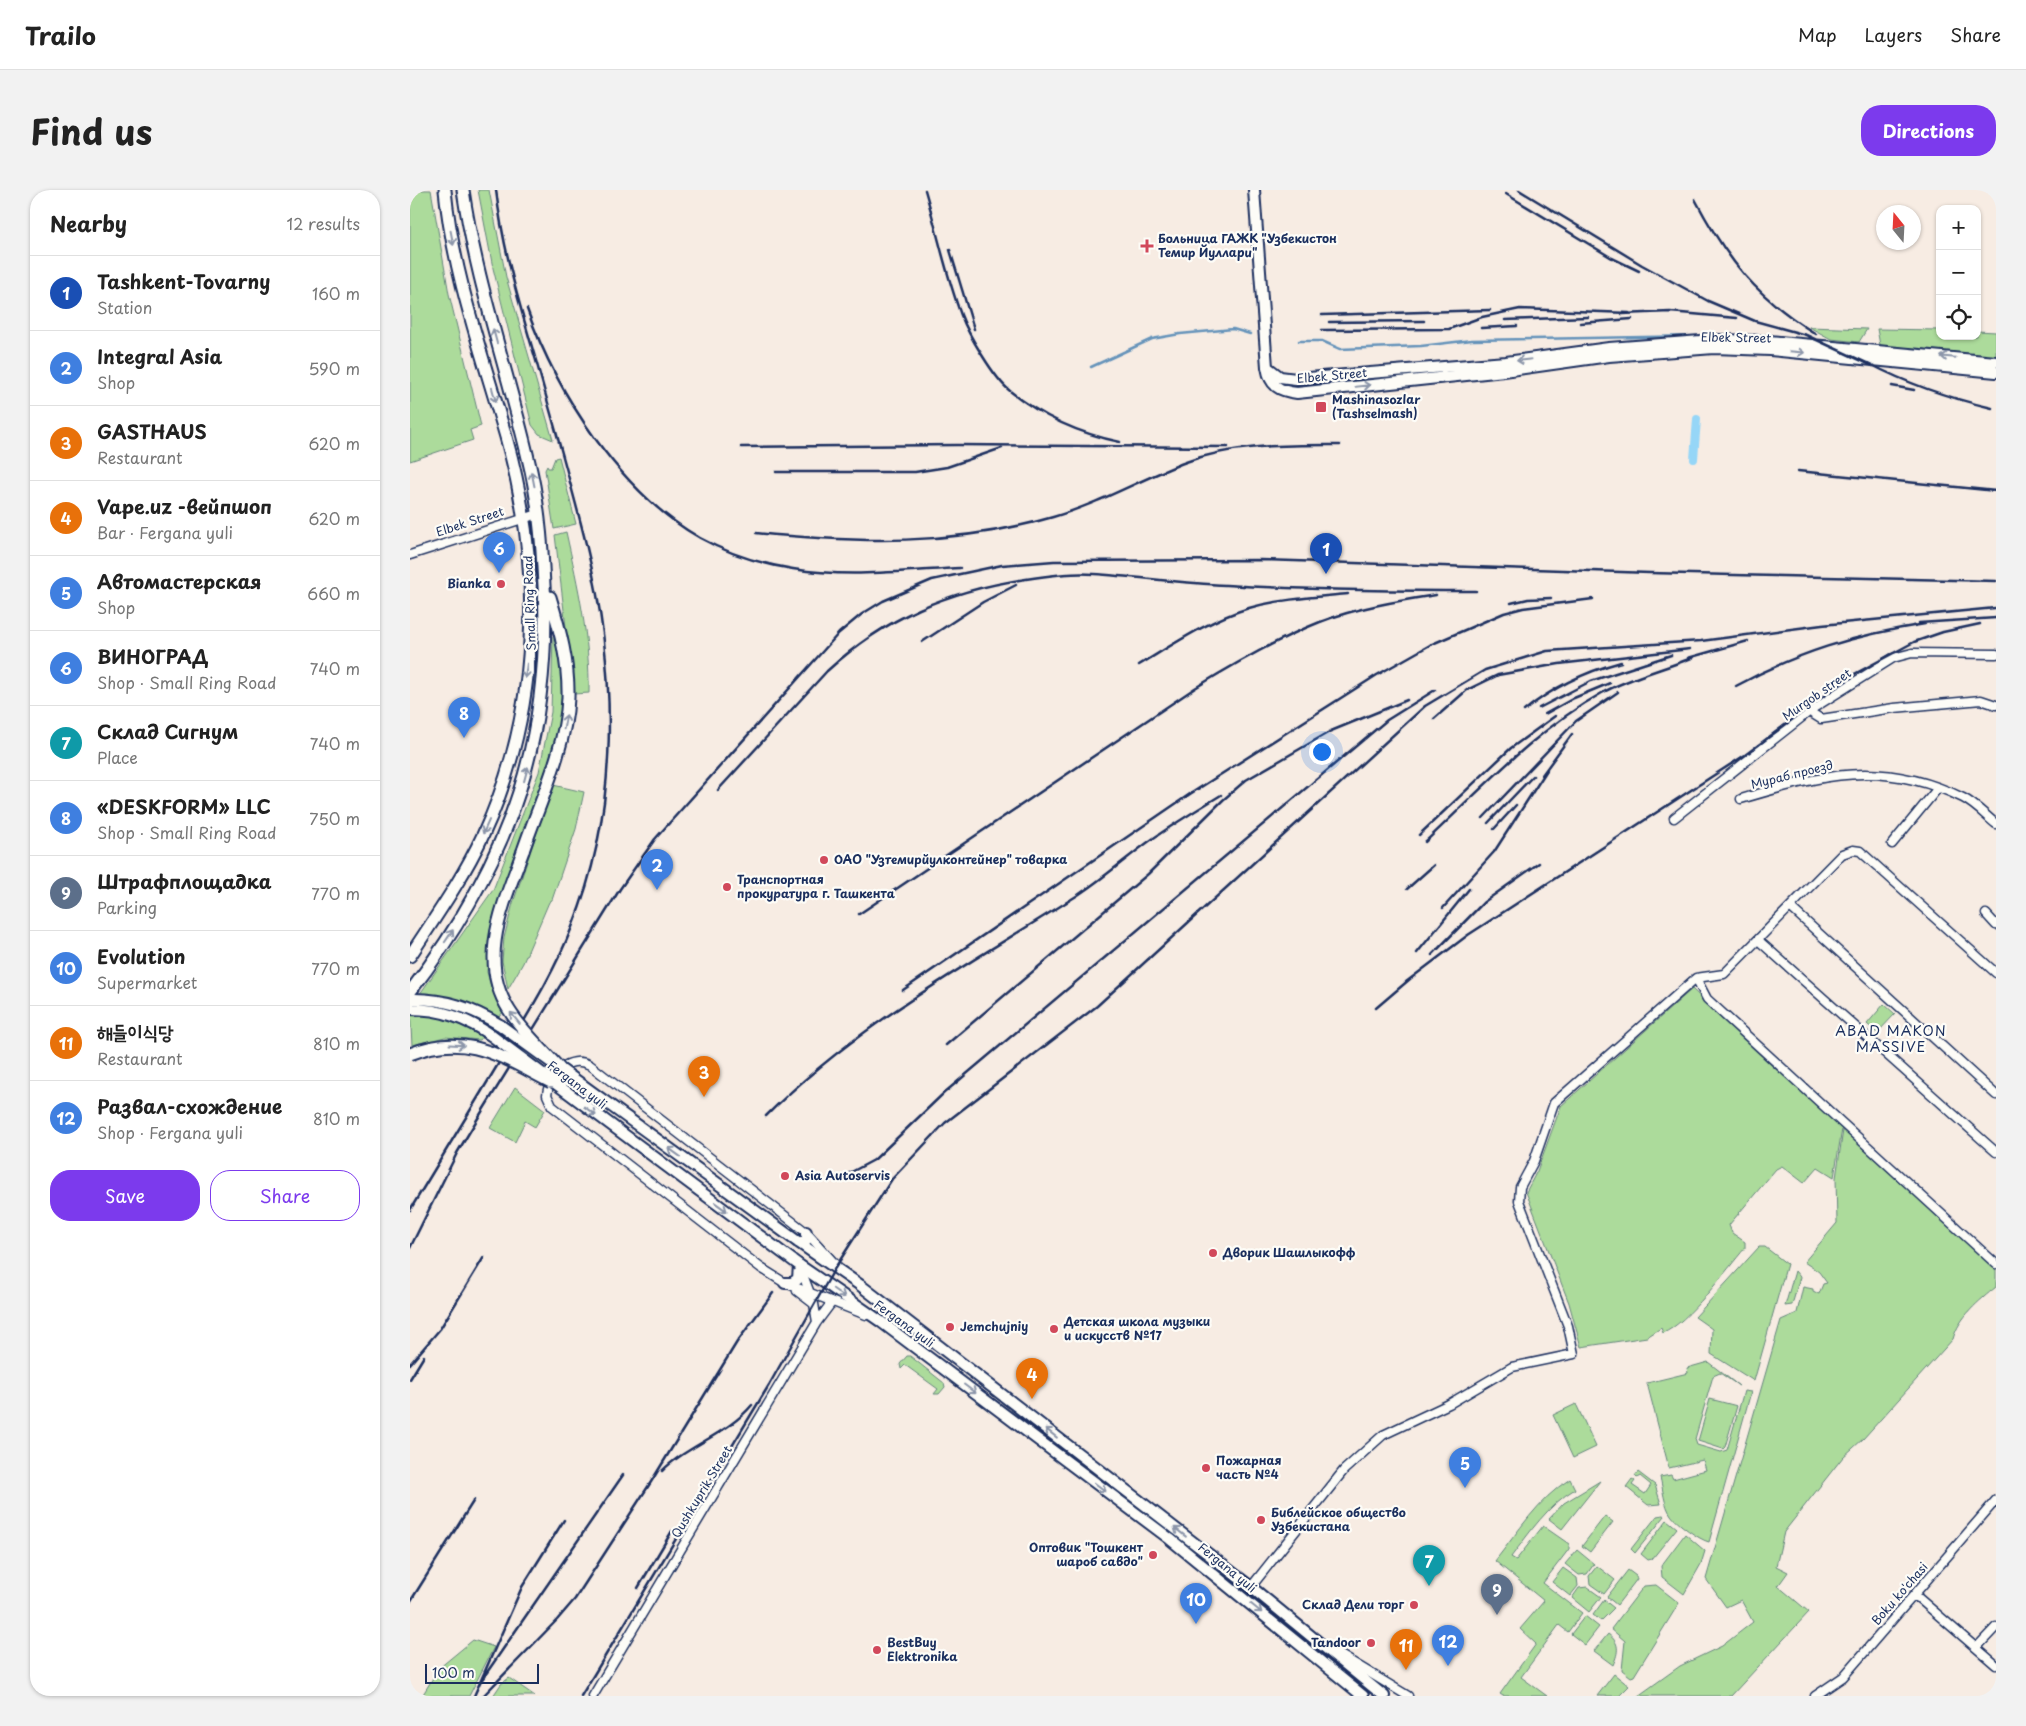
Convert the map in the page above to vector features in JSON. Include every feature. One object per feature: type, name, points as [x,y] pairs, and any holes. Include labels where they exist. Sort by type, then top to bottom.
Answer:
[{"type":"highway","name":"Small Ring Road","points":[[410,956],[456,888],[482,836],[500,792],[514,747],[525,682],[531,615],[532,582],[525,518],[506,438],[459,267],[445,190]]},
{"type":"highway","name":"Small Ring Road","points":[[410,992],[476,894],[501,842],[522,787],[534,740],[543,676],[546,629],[544,580],[538,514],[529,458],[482,290],[463,190]]},
{"type":"highway","points":[[544,580],[562,637],[567,684],[567,712],[555,758],[502,909],[493,958],[496,978],[509,1011],[559,1068]]},
{"type":"highway","points":[[410,1054],[444,1044],[473,1046],[492,1052],[551,1082]]},
{"type":"main road","points":[[1254,190],[1267,367]]},
{"type":"main road","name":"Elbek Street","points":[[1267,367],[1280,377],[1296,379],[1506,362],[1661,344],[1723,340],[1836,346],[1996,362]]},
{"type":"main road","name":"Elbek Street","points":[[1267,367],[1268,376],[1274,386],[1282,391],[1297,393],[1504,371],[1609,356],[1714,348],[1770,350],[1996,372]]},
{"type":"main road","name":"Fergana yuli","points":[[410,998],[444,1001],[480,1013],[559,1068],[842,1272],[1251,1587],[1384,1696]]},
{"type":"main road","name":"Fergana yuli","points":[[410,1010],[436,1011],[470,1022],[799,1265],[880,1321],[1190,1554],[1362,1696]]},
{"type":"main road","points":[[798,1242],[806,1240],[806,1232]]},
{"type":"main road","points":[[785,1283],[792,1283],[798,1279],[799,1265]]},
{"type":"street","name":"Elbek Street","points":[[410,556],[538,514]]},
{"type":"street","name":"Murgob street","points":[[1674,818],[1815,707],[1894,658],[1912,652],[1996,654]]},
{"type":"street","name":"Murgob street","points":[[1813,714],[1821,719],[1894,708],[1981,700],[1996,705]]},
{"type":"street","name":"Мураб проезд","points":[[1740,799],[1818,777],[1844,774],[1894,776],[1938,788],[1964,799],[1996,824]]},
{"type":"street","points":[[1892,844],[1938,788]]},
{"type":"street","points":[[1251,1587],[1344,1470],[1383,1435],[1449,1404],[1512,1367],[1574,1354],[1568,1326],[1520,1208],[1520,1187],[1534,1161],[1554,1103],[1696,978],[1724,974],[1842,854],[1847,851],[1860,850],[1996,973]]},
{"type":"street","points":[[1790,907],[1996,1095]]},
{"type":"street","points":[[1986,914],[1996,925]]},
{"type":"street","points":[[1758,940],[1996,1152]]},
{"type":"street","points":[[1696,978],[1707,999],[1996,1264]]},
{"type":"street","points":[[814,1304],[761,1268],[550,1105],[546,1095],[553,1078],[560,1069],[571,1062],[579,1061],[590,1065],[806,1232],[842,1272]]},
{"type":"street","points":[[799,1265],[814,1304],[817,1322]]},
{"type":"street","points":[[785,1283],[880,1321]]},
{"type":"street","name":"Qushkuprik Street","points":[[593,1696],[817,1322],[832,1302]]},
{"type":"street","name":"Boku ko'chasi","points":[[1815,1696],[1843,1678],[1996,1500]]},
{"type":"street","points":[[1915,1596],[1996,1665]]},
{"type":"street","points":[[1977,1648],[1996,1627]]},
{"type":"street","name":"Fergana yuli","points":[[1314,1639],[1408,1696]]},
{"type":"green space","points":[[410,190],[431,190],[449,294],[481,426],[470,430],[473,440],[410,461]]},
{"type":"green space","points":[[478,190],[489,190],[506,277],[553,440],[539,434],[532,425],[493,268]]},
{"type":"green space","points":[[1809,327],[1867,329],[1859,342],[1831,339]]},
{"type":"green space","points":[[1877,329],[1936,330],[1936,340],[1981,340],[1981,331],[1996,332],[1996,357],[1880,345]]},
{"type":"green space","points":[[559,457],[576,524],[554,529],[545,470],[547,466],[551,468],[555,458]]},
{"type":"green space","points":[[566,532],[579,592],[588,652],[589,693],[574,694],[555,535]]},
{"type":"green space","points":[[553,636],[557,637],[562,686],[562,710],[558,736],[497,905],[490,931],[487,972],[492,990],[503,1012],[480,1040],[445,1037],[412,1045],[410,1008],[493,890],[539,772],[551,712]]},
{"type":"green space","points":[[553,785],[584,792],[576,829],[552,900],[549,902],[523,963],[508,989],[502,961],[504,938],[513,903]]},
{"type":"green space","points":[[1692,989],[1842,1129],[1834,1177],[1818,1167],[1804,1183],[1782,1166],[1776,1169],[1729,1225],[1732,1233],[1745,1242],[1745,1248],[1695,1308],[1683,1319],[1673,1328],[1663,1333],[1661,1328],[1647,1337],[1581,1347],[1569,1303],[1526,1192],[1537,1171],[1561,1106]]},
{"type":"green space","points":[[1884,1004],[1895,1014],[1877,1033],[1867,1024]]},
{"type":"green space","points":[[515,1087],[545,1110],[535,1127],[525,1121],[515,1142],[490,1128]]},
{"type":"green space","points":[[1843,1130],[1996,1270],[1996,1287],[1970,1310],[1960,1324],[1953,1339],[1863,1439],[1843,1457],[1784,1532],[1776,1566],[1788,1572],[1778,1586],[1809,1612],[1731,1696],[1638,1696],[1680,1666],[1722,1646],[1753,1622],[1741,1600],[1726,1607],[1706,1579],[1781,1320],[1797,1313],[1803,1287],[1813,1289],[1813,1291],[1819,1294],[1823,1284],[1827,1283],[1819,1272],[1804,1262],[1837,1223],[1836,1178]]},
{"type":"green space","points":[[1759,1247],[1765,1247],[1787,1264],[1754,1381],[1711,1354],[1712,1329],[1695,1317]]},
{"type":"green space","points":[[1795,1271],[1800,1277],[1792,1305],[1785,1306]]},
{"type":"green space","points":[[907,1356],[910,1356],[944,1383],[945,1387],[939,1394],[934,1394],[938,1389],[905,1365],[901,1369],[900,1364]]},
{"type":"green space","points":[[1708,1362],[1739,1386],[1720,1373],[1713,1376],[1695,1439],[1697,1445],[1721,1452],[1727,1450],[1744,1391],[1751,1392],[1709,1542],[1694,1535],[1678,1522],[1671,1515],[1667,1507],[1660,1477],[1671,1475],[1673,1479],[1706,1470],[1703,1460],[1669,1468],[1647,1383],[1688,1373],[1687,1368]]},
{"type":"green space","points":[[1710,1399],[1737,1406],[1723,1449],[1698,1441]]},
{"type":"green space","points":[[1576,1404],[1596,1447],[1573,1458],[1553,1415]]},
{"type":"green space","points":[[1638,1472],[1655,1485],[1661,1504],[1648,1505],[1626,1487],[1632,1479],[1635,1481],[1632,1485],[1645,1494],[1651,1485],[1640,1476],[1637,1478],[1635,1476]]},
{"type":"green space","points":[[1570,1479],[1575,1489],[1565,1495],[1548,1511],[1511,1557],[1516,1560],[1543,1526],[1569,1544],[1569,1549],[1543,1583],[1582,1613],[1568,1632],[1559,1625],[1521,1677],[1547,1696],[1503,1696],[1500,1694],[1536,1644],[1520,1629],[1544,1601],[1495,1561],[1538,1506]]},
{"type":"green space","points":[[1600,1481],[1562,1529],[1549,1519],[1564,1503]]},
{"type":"green space","points":[[1605,1516],[1613,1522],[1590,1552],[1582,1546]]},
{"type":"green space","points":[[1657,1516],[1665,1516],[1635,1553],[1631,1549]]},
{"type":"green space","points":[[1667,1520],[1677,1528],[1652,1559],[1648,1560],[1641,1554]]},
{"type":"green space","points":[[1685,1534],[1705,1551],[1701,1564],[1684,1594],[1662,1577],[1661,1566]]},
{"type":"green space","points":[[1577,1550],[1594,1564],[1587,1574],[1579,1575],[1565,1564]]},
{"type":"green space","points":[[1597,1566],[1615,1580],[1604,1594],[1590,1584],[1589,1576]]},
{"type":"green space","points":[[1563,1568],[1577,1578],[1578,1586],[1570,1596],[1552,1582]]},
{"type":"green space","points":[[1628,1570],[1637,1579],[1617,1605],[1607,1597]]},
{"type":"green space","points":[[1656,1585],[1679,1603],[1634,1676],[1631,1677],[1622,1670],[1625,1641],[1611,1629],[1644,1586]]},
{"type":"green space","points":[[1587,1587],[1601,1597],[1589,1612],[1572,1598],[1579,1588]]},
{"type":"green space","points":[[1604,1600],[1614,1608],[1601,1621],[1593,1615]]},
{"type":"green space","points":[[1585,1616],[1599,1627],[1585,1645],[1571,1634]]},
{"type":"green space","points":[[1608,1634],[1615,1641],[1617,1648],[1613,1665],[1594,1651]]},
{"type":"green space","points":[[473,1640],[494,1647],[469,1696],[422,1696],[439,1668]]},
{"type":"green space","points":[[1614,1674],[1629,1686],[1619,1696],[1597,1696]]},
{"type":"green space","points":[[509,1678],[535,1696],[493,1696],[501,1684]]},
{"type":"waterway","points":[[1091,367],[1152,339],[1180,334],[1233,329],[1250,334]]},
{"type":"waterway","points":[[1299,341],[1322,341],[1340,349],[1421,346],[1472,340],[1699,336]]},
{"type":"waterway","points":[[1694,459],[1697,419]]},
{"type":"railway","points":[[410,1210],[531,1009],[565,944],[588,882],[599,835],[606,787],[609,739],[608,691],[604,642],[597,595],[575,502],[513,278],[496,190]]},
{"type":"railway","points":[[925,190],[946,269],[961,315],[975,344],[989,366],[1010,391],[1035,409],[1076,429],[1120,442]]},
{"type":"railway","points":[[1519,190],[1642,265],[1708,301],[1755,321],[1806,335],[1873,366]]},
{"type":"railway","points":[[1506,194],[1612,258],[1639,271]]},
{"type":"railway","points":[[1695,199],[1719,241],[1745,275],[1776,306],[1816,334]]},
{"type":"railway","points":[[950,250],[974,329]]},
{"type":"railway","points":[[527,309],[556,374],[574,407],[595,438],[618,468],[644,495],[671,519],[700,538],[734,554],[757,561],[814,572],[876,573],[960,568]]},
{"type":"railway","points":[[1322,330],[1449,329],[1482,317],[1520,309],[1629,313]]},
{"type":"railway","points":[[1322,315],[1490,310]]},
{"type":"railway","points":[[1622,314],[1670,312],[1737,318]]},
{"type":"railway","points":[[1505,320],[1588,317]]},
{"type":"railway","points":[[1580,323],[1632,319]]},
{"type":"railway","points":[[1329,322],[1424,321]]},
{"type":"railway","points":[[1481,328],[1517,326]]},
{"type":"railway","points":[[1868,363],[1929,390],[1992,408]]},
{"type":"railway","points":[[1892,386],[1914,390]]},
{"type":"railway","points":[[741,447],[957,445],[1228,447]]},
{"type":"railway","points":[[756,533],[869,540],[906,540],[979,533],[1070,512],[1169,469],[1205,456],[1262,447],[1340,445]]},
{"type":"railway","points":[[776,472],[915,472],[947,467],[1002,448]]},
{"type":"railway","points":[[1798,471],[1996,491]]},
{"type":"railway","points":[[410,1248],[457,1153],[620,889],[655,839],[839,633],[862,614],[883,601],[932,580],[1002,565],[1054,561],[1261,560],[1650,573],[1996,581]]},
{"type":"railway","points":[[718,790],[827,671],[849,652],[895,621],[919,609],[970,591],[1026,579],[1085,574],[1257,587],[1476,591]]},
{"type":"railway","points":[[922,642],[983,602],[1016,585]]},
{"type":"railway","points":[[1139,665],[1206,626],[1234,613],[1285,600],[1348,594]]},
{"type":"railway","points":[[859,914],[1195,688],[1256,652],[1334,617],[1377,606],[1436,595]]},
{"type":"railway","points":[[1511,603],[1528,599],[1551,598]]},
{"type":"railway","points":[[903,990],[1190,794],[1377,675],[1430,645],[1504,613],[1523,608],[1593,599]]},
{"type":"railway","points":[[581,1696],[769,1385],[835,1268],[892,1179],[945,1123],[1097,1006],[1425,706],[1485,670],[1547,651],[1701,641],[1822,625],[1995,608]]},
{"type":"railway","points":[[1919,623],[1996,618]]},
{"type":"railway","points":[[1736,686],[1759,674],[1828,646],[1899,628],[1925,624]]},
{"type":"railway","points":[[1847,678],[1914,642],[1943,632],[1980,624]]},
{"type":"railway","points":[[1688,658],[1748,641]]},
{"type":"railway","points":[[1434,719],[1467,690],[1498,675],[1559,664],[1690,649]]},
{"type":"railway","points":[[1539,708],[1591,681],[1671,655]]},
{"type":"railway","points":[[1425,842],[1509,762],[1577,708],[1625,682],[1694,657]]},
{"type":"railway","points":[[1524,711],[1535,702],[1570,681],[1621,662]]},
{"type":"railway","points":[[1406,982],[1468,935],[1745,755],[1852,675]]},
{"type":"railway","points":[[1545,714],[1574,698],[1610,683]]},
{"type":"railway","points":[[842,1177],[874,1160],[944,1093],[1387,720],[1435,690]]},
{"type":"railway","points":[[1483,818],[1576,721],[1618,692]]},
{"type":"railway","points":[[946,1045],[1148,874],[1246,780],[1331,731],[1407,700]]},
{"type":"railway","points":[[1787,714],[1806,703]]},
{"type":"railway","points":[[1419,835],[1511,748],[1555,716]]},
{"type":"railway","points":[[1542,775],[1572,734]]},
{"type":"railway","points":[[1443,908],[1494,852],[1547,770]]},
{"type":"railway","points":[[1488,823],[1533,776]]},
{"type":"railway","points":[[766,1116],[801,1083],[876,1024],[956,971],[1078,895],[1159,834],[1221,795]]},
{"type":"railway","points":[[1494,829],[1516,805]]},
{"type":"railway","points":[[1432,955],[1484,902],[1539,863]]},
{"type":"railway","points":[[1407,889],[1434,865]]},
{"type":"railway","points":[[1417,953],[1469,889]]},
{"type":"railway","points":[[1376,1008],[1410,979]]},
{"type":"railway","points":[[410,1364],[440,1329],[484,1257]]},
{"type":"railway","points":[[483,1696],[575,1599],[651,1482],[737,1342],[773,1293]]},
{"type":"railway","points":[[410,1379],[424,1356]]},
{"type":"railway","points":[[662,1471],[672,1462],[731,1424],[752,1405]]},
{"type":"railway","points":[[481,1681],[623,1475]]},
{"type":"railway","points":[[410,1602],[474,1500]]},
{"type":"railway","points":[[474,1696],[522,1587],[564,1520]]},
{"type":"railway","points":[[638,1588],[672,1531]]},
{"type":"place","name":"Больница ГАЖК \"Узбекистон Темир Йуллари\"","points":[[1147,246]]},
{"type":"place","name":"Mashinasozlar (Tashselmash)","points":[[1321,407]]},
{"type":"place","name":"ВИНОГРАД","points":[[499,573]]},
{"type":"place","name":"Tashkent-Tovarny","points":[[1326,574]]},
{"type":"place","name":"Bianka","points":[[501,584]]},
{"type":"place","name":"«DESKFORM» LLC","points":[[464,738]]},
{"type":"place","name":"ОАО \"Узтемирйулконтейнер\" товарка","points":[[824,860]]},
{"type":"place","name":"Транспортная прокуратура г. Ташкента","points":[[727,887]]},
{"type":"place","name":"Integral Asia","points":[[657,890]]},
{"type":"place","name":"GASTHAUS","points":[[704,1097]]},
{"type":"place","name":"Asia Autoservis","points":[[785,1176]]},
{"type":"place","name":"Дворик Шашлыкофф","points":[[1213,1253]]},
{"type":"place","name":"Jemchujniy","points":[[950,1327]]},
{"type":"place","name":"Детская школа музыки и искусств №17","points":[[1054,1329]]},
{"type":"place","name":"Vape.uz -вейпшоп","points":[[1032,1399]]},
{"type":"place","name":"Пожарная часть №4","points":[[1206,1468]]},
{"type":"place","name":"Автомастерская","points":[[1465,1488]]},
{"type":"place","name":"Библейское общество Узбекистана","points":[[1261,1520]]},
{"type":"place","name":"Оптовик \"Тошкент шароб савдо\"","points":[[1153,1555]]},
{"type":"place","name":"Склад Сигнум","points":[[1429,1586]]},
{"type":"place","name":"Склад Дели торг","points":[[1414,1605]]},
{"type":"place","name":"Штрафплощадка","points":[[1497,1615]]},
{"type":"place","name":"Evolution","points":[[1196,1624]]},
{"type":"place","name":"Tandoor","points":[[1371,1643]]},
{"type":"place","name":"BestBuy Elektronika","points":[[877,1650]]},
{"type":"place","name":"Развал-схождение","points":[[1448,1666]]},
{"type":"place","name":"해들이식당","points":[[1406,1670]]},
{"type":"district","name":"ABAD MAKON MASSIVE","points":[[1891,1040]]}]
